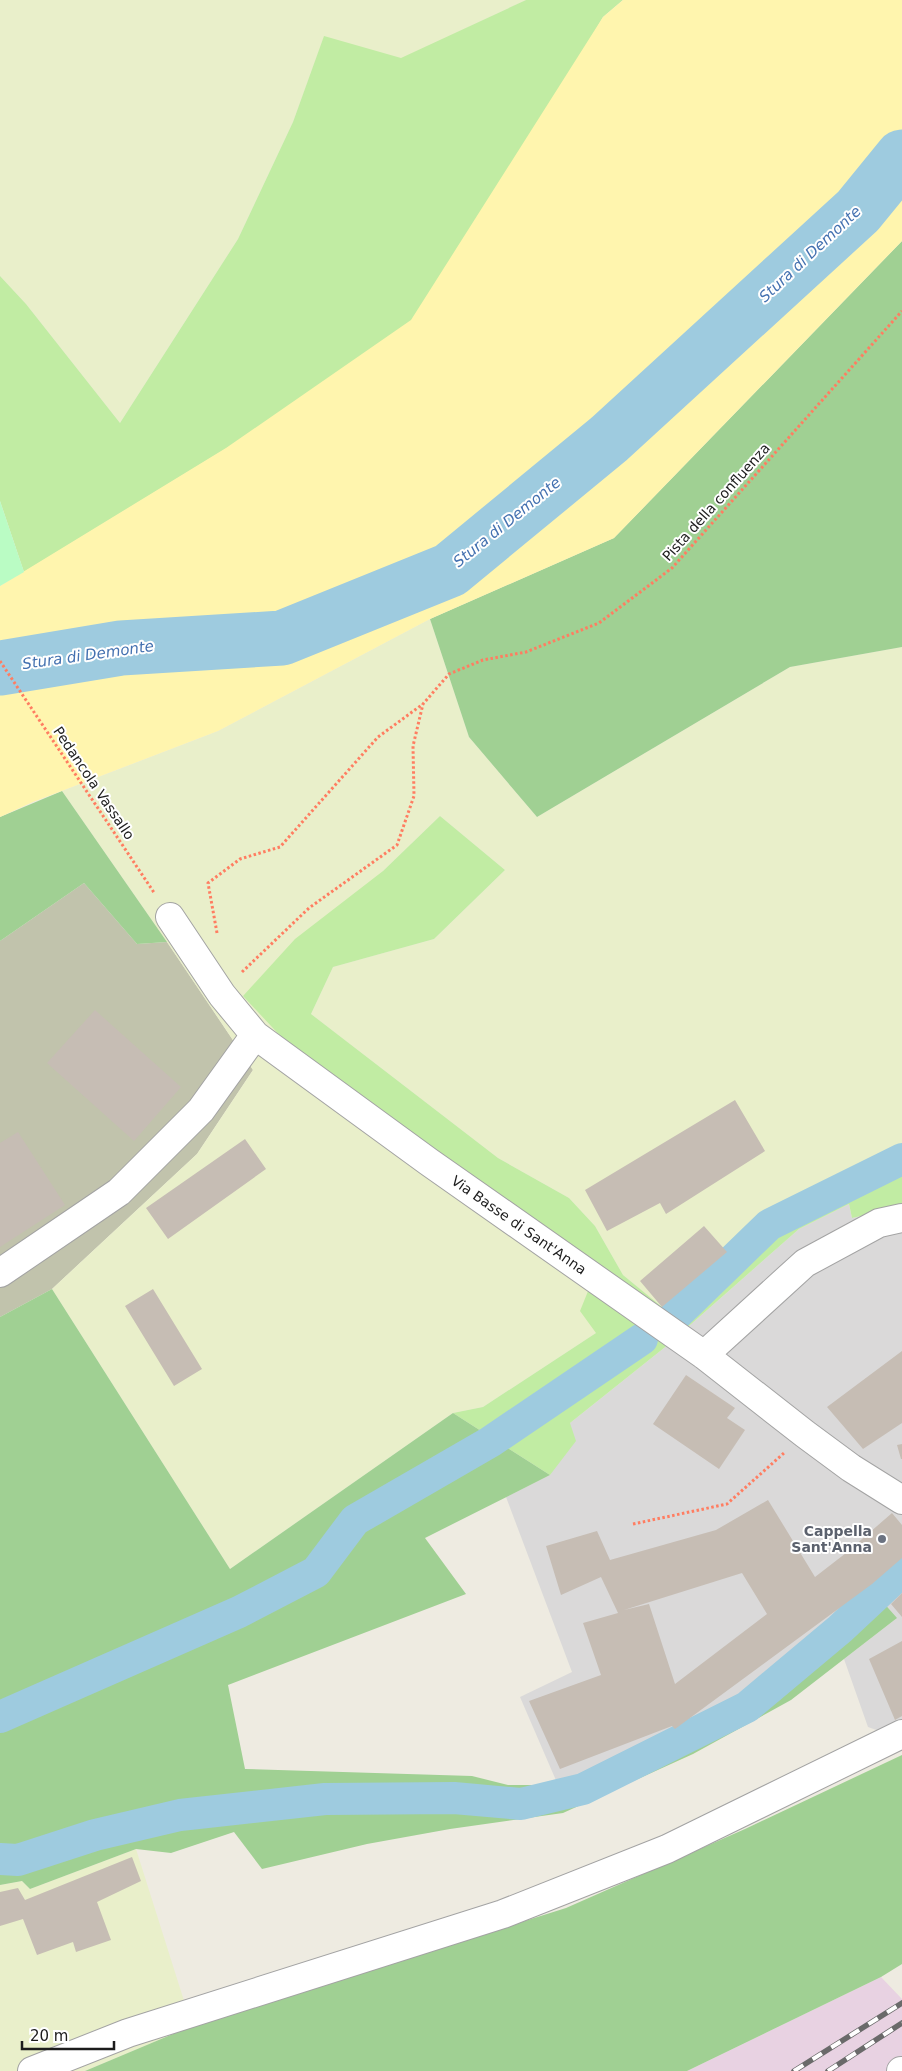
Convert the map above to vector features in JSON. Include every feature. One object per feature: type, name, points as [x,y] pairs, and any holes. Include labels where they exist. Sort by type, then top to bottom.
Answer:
[{"type":"street","name":"Via Basse di Sant'Anna","points":[[170,917],[222,995],[255,1035],[429,1162],[704,1354],[804,1434],[851,1468],[902,1500]]},
{"type":"street","points":[[0,1273],[119,1192],[202,1110],[255,1035]]},
{"type":"street","points":[[704,1354],[805,1263],[879,1223],[902,1218]]},
{"type":"street","points":[[32,2071],[128,2034],[512,1910],[667,1849],[902,1734]]},
{"type":"path","name":"Pista della confluenza","points":[[222,995],[250,963],[309,908],[397,845],[414,796],[413,746],[423,704],[449,674],[483,660],[526,652],[599,623],[672,568],[902,311]]},
{"type":"path","name":"Pedancola Vassallo","points":[[0,661],[170,917]]},
{"type":"path","points":[[218,936],[208,883],[240,859],[280,847],[378,737],[423,704]]},
{"type":"path","points":[[633,1524],[727,1504],[782,1454]]},
{"type":"shaded area","points":[[0,0],[526,0],[401,59],[324,37],[293,122],[238,239],[120,423],[26,304],[0,276]]},
{"type":"shaded area","points":[[430,619],[469,737],[537,817],[790,667],[902,647],[902,1148],[768,1211],[727,1252],[662,1307],[623,1275],[595,1226],[569,1198],[498,1158],[311,1014],[333,967],[434,939],[505,870],[440,816],[383,871],[243,996],[598,1269],[596,1333],[483,1407],[453,1413],[230,1569],[52,1289],[197,1154],[253,1070],[62,791],[218,731]]},
{"type":"shaded area","points":[[84,883],[137,944],[167,942],[253,1070],[197,1154],[52,1289],[0,1317],[0,941]]},
{"type":"shaded area","points":[[849,1204],[852,1218],[902,1207],[902,1739],[868,1727],[844,1659],[897,1618],[738,1695],[675,1738],[558,1785],[520,1697],[572,1672],[506,1497],[550,1475],[570,1423],[664,1348],[799,1229]]},
{"type":"shaded area","points":[[136,1849],[192,2026],[85,2071],[0,2071],[0,1885],[22,1881],[30,1889]]},
{"type":"shaded area","points":[[881,1977],[902,1999],[902,2070],[900,2071],[687,2071]]},
{"type":"green space","points":[[526,0],[623,0],[603,17],[422,329],[24,572],[0,501],[0,276],[26,304],[120,423],[238,239],[293,122],[324,36],[401,58]]},
{"type":"green space","points":[[902,241],[902,647],[790,667],[537,817],[469,737],[430,619],[614,538]]},
{"type":"green space","points":[[0,501],[24,572],[0,586]]},
{"type":"green space","points":[[62,791],[167,942],[137,944],[84,883],[0,941],[0,817]]},
{"type":"green space","points":[[440,816],[505,870],[434,939],[333,967],[311,1014],[498,1158],[569,1198],[595,1226],[623,1275],[662,1307],[727,1252],[768,1211],[902,1148],[902,1207],[852,1218],[849,1204],[799,1229],[664,1348],[570,1423],[576,1441],[550,1475],[453,1413],[483,1407],[596,1333],[580,1311],[597,1269],[300,1057],[243,996],[295,939],[383,871]]},
{"type":"green space","points":[[52,1289],[230,1569],[453,1413],[550,1475],[425,1538],[466,1594],[228,1685],[245,1769],[472,1776],[508,1785],[558,1785],[675,1738],[738,1695],[873,1591],[897,1618],[791,1700],[693,1754],[563,1813],[450,1829],[367,1844],[262,1869],[234,1832],[171,1853],[136,1849],[30,1889],[22,1881],[0,1885],[0,1317]]},
{"type":"green space","points":[[902,1755],[902,1964],[881,1977],[687,2071],[85,2071],[192,2026],[566,1908],[745,1829]]},
{"type":"sand","points":[[623,0],[902,0],[902,241],[614,538],[430,619],[218,731],[33,802],[0,817],[0,586],[226,448],[411,320],[603,17]]},
{"type":"building","points":[[95,1010],[181,1087],[134,1141],[47,1063]]},
{"type":"building","points":[[735,1100],[765,1151],[666,1214],[660,1203],[607,1231],[585,1190]]},
{"type":"building","points":[[18,1132],[65,1205],[0,1247],[0,1143]]},
{"type":"building","points":[[245,1139],[266,1169],[168,1239],[146,1208]]},
{"type":"building","points":[[704,1226],[727,1252],[662,1307],[640,1281]]},
{"type":"building","points":[[153,1289],[202,1369],[174,1386],[125,1306]]},
{"type":"building","points":[[902,1351],[902,1423],[863,1449],[827,1407]]},
{"type":"building","points":[[686,1375],[735,1408],[727,1418],[745,1430],[719,1469],[653,1424]]},
{"type":"building","points":[[902,1444],[902,1459],[901,1459],[897,1445]]},
{"type":"building","points":[[768,1500],[815,1577],[892,1513],[902,1525],[902,1558],[872,1584],[675,1729],[672,1726],[560,1769],[529,1701],[601,1675],[583,1623],[618,1613],[601,1577],[561,1595],[546,1546],[597,1531],[610,1560],[716,1530]],"holes":[[[742,1573],[767,1614],[675,1684],[649,1604],[624,1610]]]},
{"type":"building","points":[[902,1593],[902,1617],[891,1604]]},
{"type":"building","points":[[902,1641],[902,1716],[895,1720],[869,1659]]},
{"type":"building","points":[[132,1857],[141,1881],[97,1902],[111,1940],[76,1952],[73,1942],[37,1955],[23,1919],[0,1926],[0,1892],[18,1888],[25,1900]]},
{"type":"waterway","name":"Stura di Demonte","points":[[0,668],[121,648],[282,638],[450,570],[609,439],[858,211],[902,157]]},
{"type":"waterway","points":[[674,1317],[769,1225],[902,1159]]},
{"type":"waterway","points":[[0,1717],[239,1612],[316,1572],[355,1520],[490,1442],[642,1339]]},
{"type":"waterway","points":[[0,1859],[18,1860],[95,1835],[180,1815],[325,1799],[454,1798],[521,1804],[583,1789],[747,1707],[840,1629],[902,1571]]},
{"type":"railway","points":[[794,2071],[902,2003]]},
{"type":"railway","points":[[828,2071],[902,2023]]},
{"type":"place","name":"Cappella Sant'Anna","points":[[882,1539]]}]
